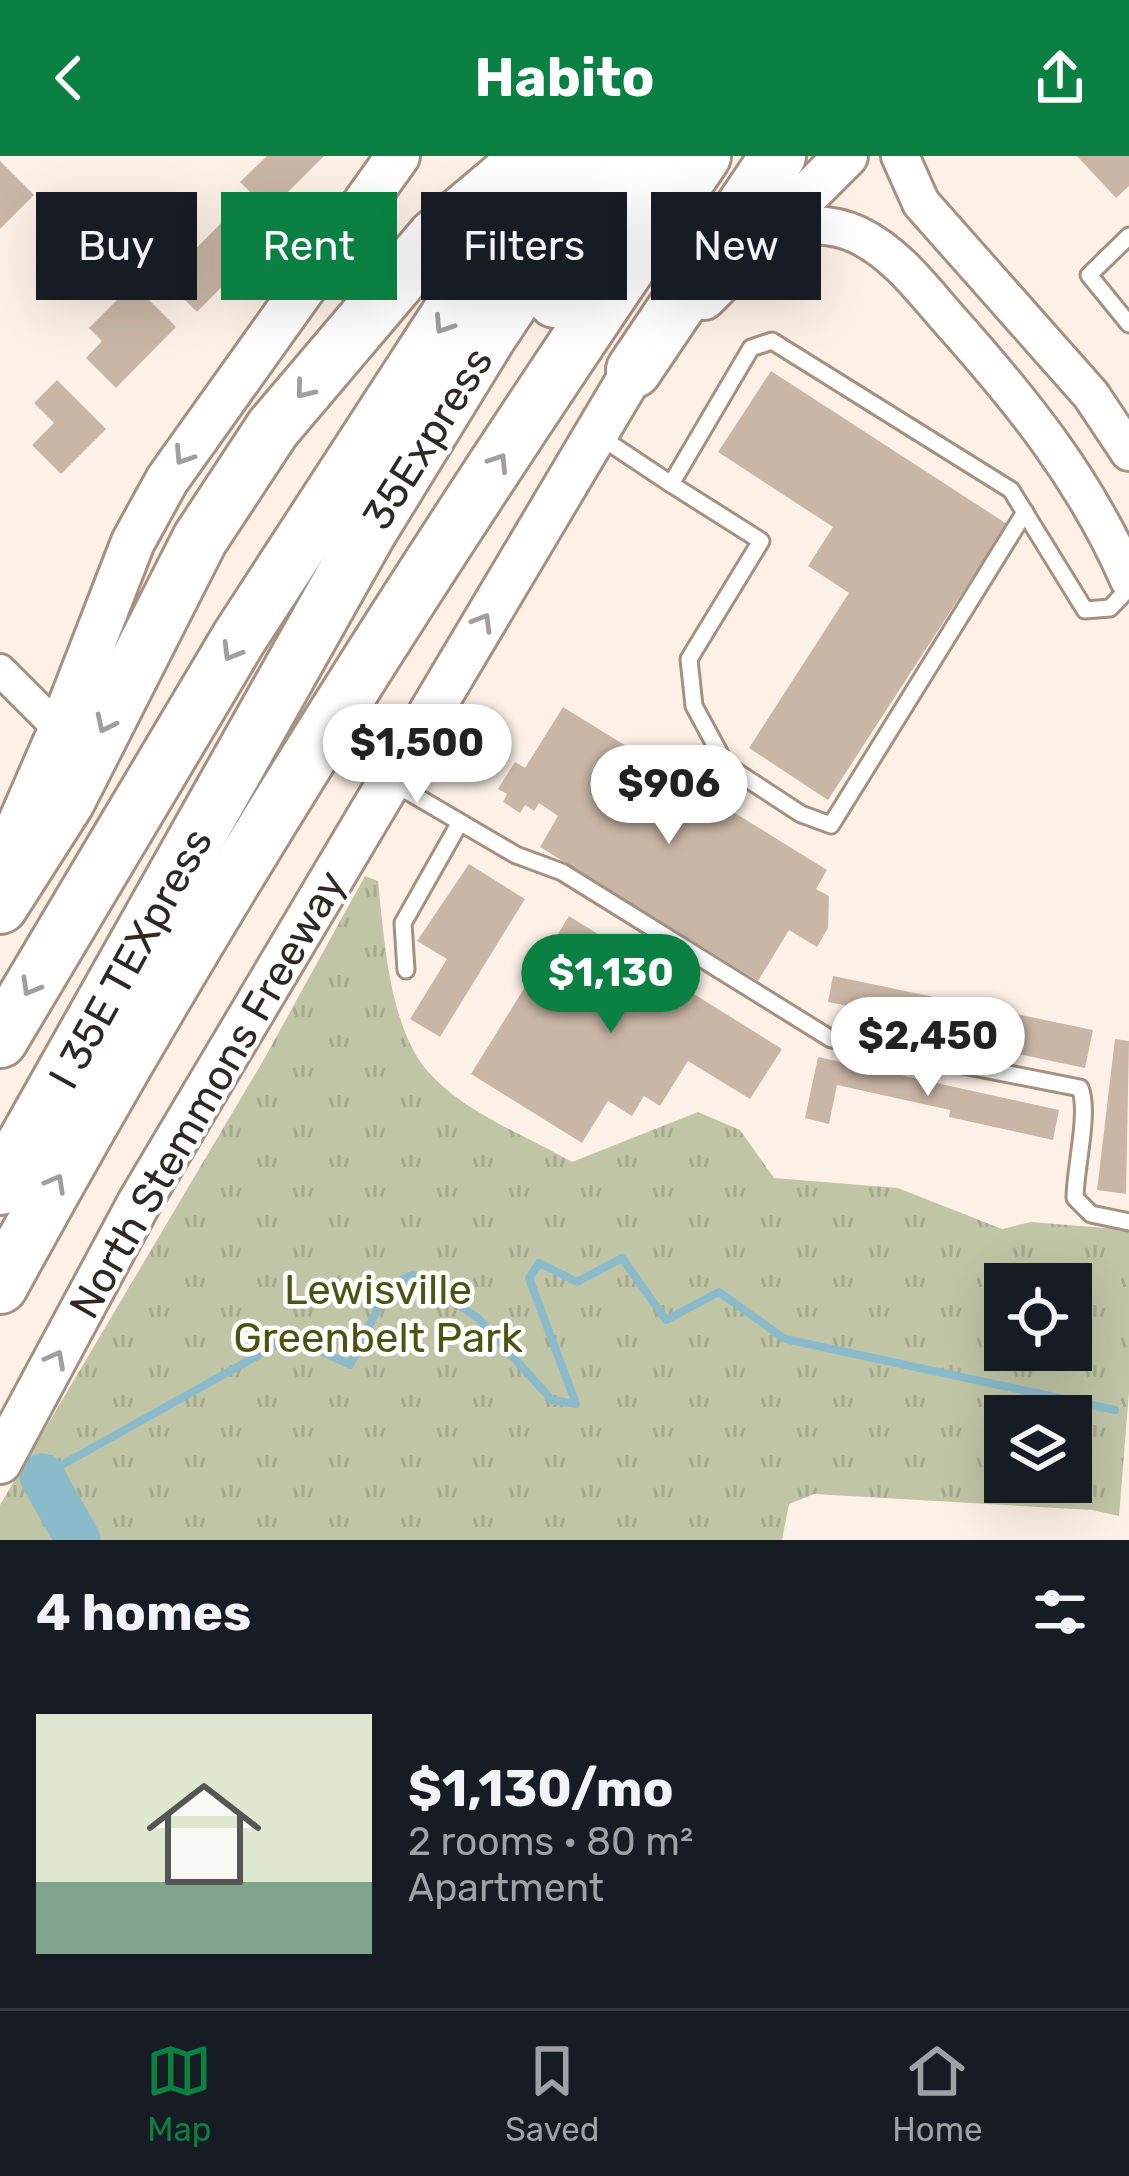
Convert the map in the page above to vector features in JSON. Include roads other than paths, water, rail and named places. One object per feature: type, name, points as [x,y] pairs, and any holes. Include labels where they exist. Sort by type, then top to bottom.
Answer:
[{"type":"highway","points":[[0,906],[67,801],[200,539],[273,428],[436,237],[531,156]]},
{"type":"highway","points":[[0,1040],[239,638],[552,156]]},
{"type":"highway","name":"35Express","points":[[257,727],[368,533],[608,156]]},
{"type":"highway","points":[[278,809],[300,710],[519,350],[658,156]]},
{"type":"highway","name":"North Stemmons Freeway","points":[[0,1286],[80,1138],[278,809],[576,342],[703,156]]},
{"type":"highway","points":[[634,370],[778,156]]},
{"type":"highway","points":[[0,1119],[148,869],[257,727]]},
{"type":"highway","name":"I 35E TEXpress","points":[[0,1187],[257,727]]},
{"type":"main road","points":[[0,868],[133,542],[167,480],[398,156]]},
{"type":"main road","name":"North Stemmons Freeway","points":[[808,192],[846,156]]},
{"type":"main road","name":"North Stemmons Freeway","points":[[0,1462],[140,1203],[634,370],[701,300]]},
{"type":"street","points":[[900,156],[921,203],[1091,394],[1129,452]]},
{"type":"street","points":[[821,224],[858,235],[894,258],[1051,439],[1104,524],[1129,584]]},
{"type":"street","points":[[0,670],[60,730]]},
{"type":"lane","points":[[1129,236],[1089,275],[1129,324]]},
{"type":"lane","points":[[671,484],[751,348],[772,341],[1011,490],[1085,610],[1110,608],[1129,584]]},
{"type":"lane","points":[[597,435],[760,541],[689,659],[694,706],[726,765],[802,814],[831,825],[1024,512]]},
{"type":"lane","points":[[388,780],[516,855],[562,872],[831,1040],[1080,1088],[1085,1099],[1075,1166],[1076,1198],[1090,1214],[1129,1222]]},
{"type":"lane","points":[[406,970],[403,922],[459,824]]},
{"type":"waterway","points":[[42,1476],[291,1337],[350,1365],[389,1285],[413,1275],[478,1318],[552,1400],[576,1404],[529,1278],[539,1263],[577,1282],[622,1258],[666,1320],[719,1292],[785,1339],[1115,1410]]},
{"type":"waterway","points":[[42,1476],[78,1540]]},
{"type":"park label","name":"Lewisville Greenbelt Park","points":[[378,1313]]}]
